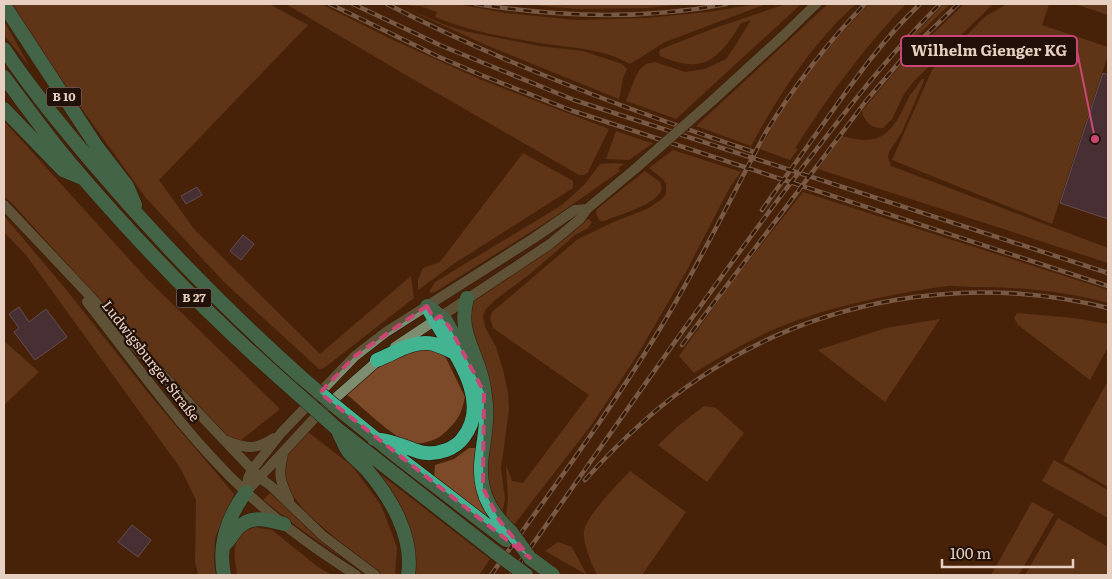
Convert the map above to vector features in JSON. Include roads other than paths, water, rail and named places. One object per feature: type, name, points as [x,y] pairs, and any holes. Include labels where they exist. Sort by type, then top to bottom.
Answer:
[{"type":"highway","name":"B 10","points":[[4,5],[97,147],[127,186],[140,217]]},
{"type":"highway","name":"B 27","points":[[4,49],[48,109],[140,217],[207,289],[301,378],[374,439],[509,537],[535,562],[553,575]]},
{"type":"highway","name":"B 27","points":[[4,77],[84,178],[149,251],[243,346],[336,428],[526,575]]},
{"type":"highway","name":"B 27","points":[[4,109],[63,170],[84,178]]},
{"type":"highway","name":"B 27","points":[[467,298],[463,314],[465,328],[481,375],[486,408],[481,465],[483,488],[489,504],[509,537]]},
{"type":"highway","name":"B 27","points":[[374,439],[398,444],[424,453],[445,451],[461,440],[468,432],[472,423],[474,400],[466,376],[437,318],[427,306]]},
{"type":"highway","name":"B 27","points":[[437,318],[449,326],[484,392]]},
{"type":"highway","points":[[378,360],[420,343],[433,344],[453,352]]},
{"type":"highway","name":"B 27","points":[[336,428],[348,451],[379,485],[399,520],[406,537],[409,553],[408,575]]},
{"type":"highway","points":[[224,575],[223,546],[225,533],[232,513],[246,492]]},
{"type":"highway","points":[[223,546],[232,538],[239,527],[250,520],[264,519],[284,524]]},
{"type":"main road","points":[[246,492],[323,409],[378,360],[437,318],[550,244],[580,219],[587,209],[712,101],[816,4]]},
{"type":"main road","name":"Ludwigsburger Straße","points":[[4,204],[252,470],[323,536],[374,575]]},
{"type":"main road","points":[[246,492],[248,478],[252,470],[281,433],[355,356],[386,332],[575,210],[587,209]]},
{"type":"main road","name":"Ludwigsburger Straße","points":[[40,243],[193,436],[246,492],[314,547],[356,575]]},
{"type":"main road","points":[[223,439],[238,446],[254,447],[264,444],[281,433]]},
{"type":"main road","points":[[284,452],[280,478],[292,508]]},
{"type":"railway","points":[[330,4],[437,56],[570,110],[1108,286]]},
{"type":"railway","points":[[353,4],[442,46],[574,100],[1108,273]]},
{"type":"railway","points":[[387,4],[476,47],[568,85],[660,120],[754,152]]},
{"type":"railway","points":[[476,4],[538,12],[601,15],[664,13],[726,4]]},
{"type":"railway","points":[[491,575],[598,425],[639,363],[687,283],[766,132],[777,115],[825,49],[865,4]]},
{"type":"railway","points":[[762,210],[870,59],[920,4]]},
{"type":"railway","points":[[511,575],[679,335],[783,193],[878,72],[940,4]]},
{"type":"railway","points":[[682,345],[866,101],[908,52],[958,4]]},
{"type":"railway","points":[[585,480],[638,426],[667,401],[698,379],[744,351],[793,329],[843,312],[896,300],[949,294],[1002,293],[1055,298],[1108,308]]},
{"type":"place","name":"Wilhelm Gienger KG","points":[[1095,139]]}]
